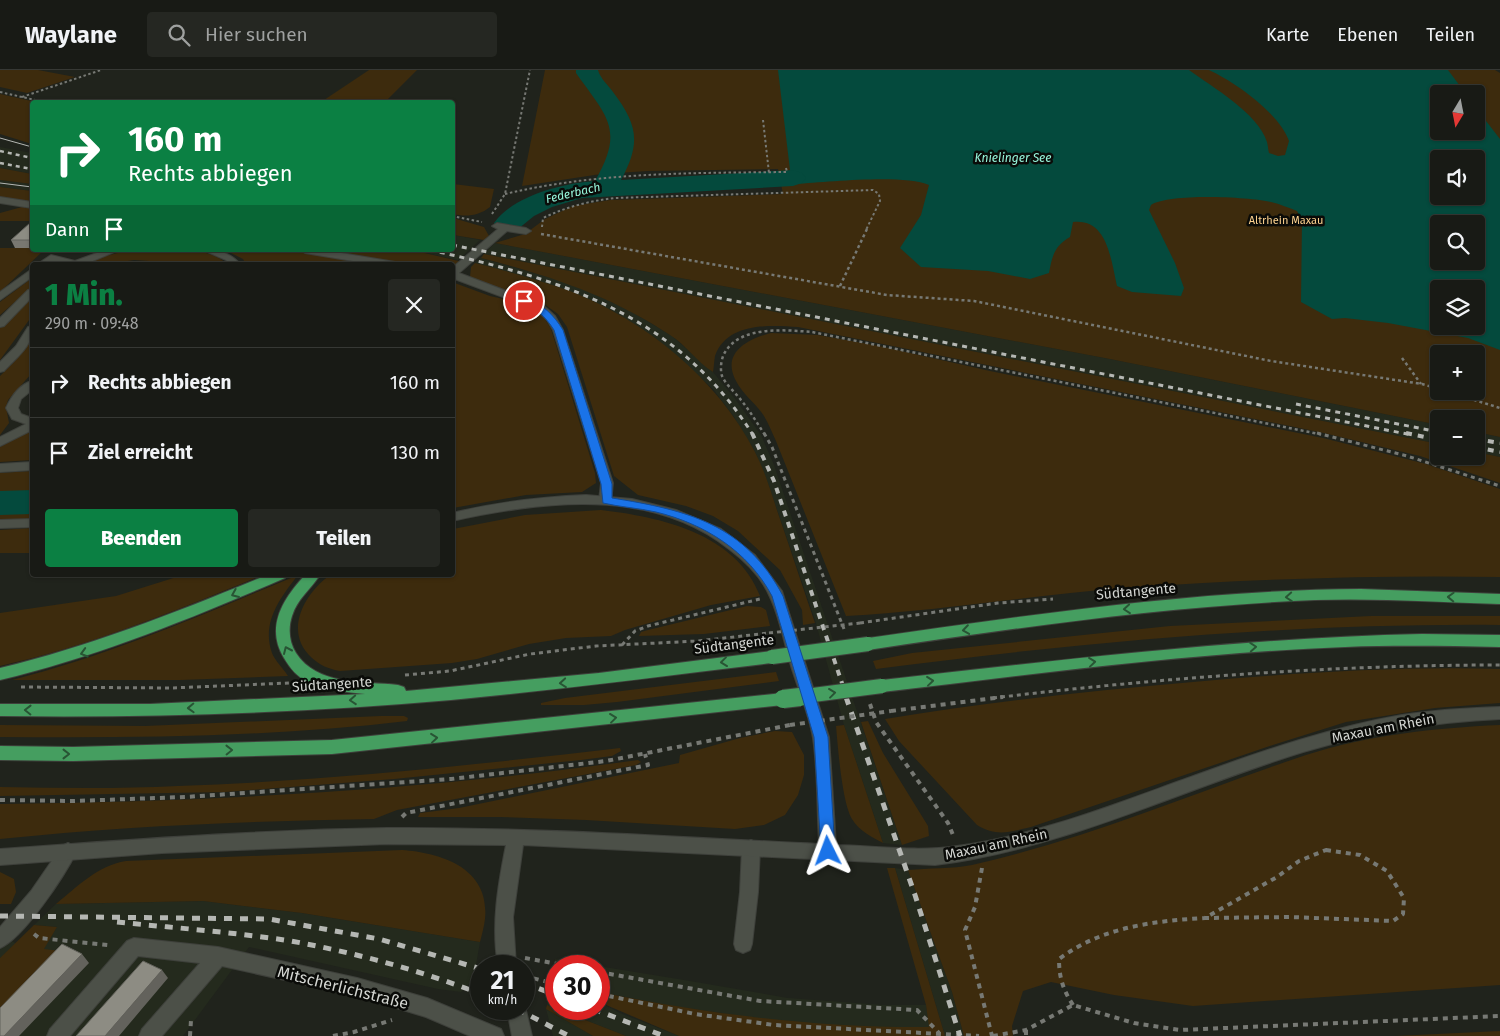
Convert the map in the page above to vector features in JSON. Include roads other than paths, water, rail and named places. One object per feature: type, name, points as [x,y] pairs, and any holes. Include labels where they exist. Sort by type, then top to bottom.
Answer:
[{"type":"highway","points":[[0,674],[88,652],[152,628],[275,577]]},
{"type":"highway","points":[[311,577],[296,592],[285,612],[280,632],[287,653],[300,669],[309,676],[321,681],[436,695]]},
{"type":"highway","name":"Südtangente","points":[[0,710],[246,707],[436,695],[600,679],[1120,609],[1221,601],[1316,595],[1500,599]]},
{"type":"highway","points":[[0,753],[73,754],[332,747],[783,699],[1176,653],[1290,644],[1401,640],[1500,641]]},
{"type":"street","points":[[0,200],[30,205]]},
{"type":"street","points":[[455,271],[501,226],[529,232]]},
{"type":"street","points":[[82,262],[109,252]]},
{"type":"street","points":[[214,252],[223,255],[232,262]]},
{"type":"street","points":[[314,252],[358,262]]},
{"type":"street","points":[[45,262],[51,258],[64,262]]},
{"type":"street","points":[[0,297],[30,274]]},
{"type":"street","points":[[455,275],[539,306],[551,318],[558,330],[607,484],[606,500]]},
{"type":"street","points":[[0,369],[20,348],[30,332]]},
{"type":"street","points":[[30,384],[22,392],[12,408],[16,416],[30,421]]},
{"type":"street","points":[[0,441],[13,425],[16,416]]},
{"type":"street","points":[[0,441],[30,427]]},
{"type":"street","points":[[0,468],[30,466]]},
{"type":"street","points":[[455,516],[501,506],[544,501],[606,500],[657,509],[690,519],[719,533],[743,550],[768,578],[778,596],[821,737],[828,851]]},
{"type":"street","points":[[0,524],[30,523]]},
{"type":"street","name":"Maxau am Rhein","points":[[0,857],[68,851],[386,836],[516,837],[935,857],[968,853],[1040,837],[1344,733],[1432,717],[1500,713]]},
{"type":"street","points":[[505,955],[502,928],[516,837]]},
{"type":"street","points":[[743,944],[749,892],[751,848]]},
{"type":"street","points":[[0,939],[16,924],[44,890],[68,851]]},
{"type":"street","name":"Mitscherlichstraße","points":[[57,1036],[134,948],[218,956],[358,987],[427,1008],[494,1036]]},
{"type":"street","points":[[149,1036],[218,956]]},
{"type":"street","points":[[518,1020],[522,1036]]},
{"type":"lane","points":[[0,324],[30,294]]},
{"type":"water","name":"Knielinger See","points":[[778,70],[1189,70],[1244,111],[1262,131],[1269,153],[1278,156],[1285,155],[1289,141],[1284,130],[1276,120],[1243,90],[1209,70],[1448,70],[1459,85],[1430,85],[1430,140],[1485,140],[1485,120],[1500,139],[1500,350],[1468,338],[1452,335],[1485,335],[1485,280],[1430,280],[1430,331],[1388,323],[1345,318],[1332,319],[1301,302],[1302,221],[1297,211],[1274,203],[1260,200],[1191,197],[1161,201],[1151,205],[1149,210],[1175,263],[1184,288],[1181,296],[1132,292],[1117,286],[1106,243],[1094,227],[1085,223],[1073,222],[1070,237],[1057,248],[1049,273],[1030,279],[988,271],[921,267],[900,248],[921,215],[929,185],[884,179],[796,184],[790,170]]},
{"type":"waterway","name":"Federbach","points":[[587,70],[587,73],[615,111],[622,128],[622,150],[604,188]]},
{"type":"waterway","points":[[508,223],[516,216],[542,201],[582,190],[793,178]]},
{"type":"waterway","name":"Federbach","points":[[0,503],[30,502]]},
{"type":"tram line","points":[[0,138],[30,146]]},
{"type":"tram line","points":[[0,183],[30,187]]},
{"type":"railway","points":[[0,151],[30,158]]},
{"type":"railway","points":[[0,163],[30,169]]},
{"type":"railway","points":[[455,246],[1412,435]]},
{"type":"railway","points":[[439,252],[525,274],[570,289],[612,308],[652,331],[689,359],[723,394],[753,435]]},
{"type":"railway","points":[[1296,404],[1430,430]]},
{"type":"railway","points":[[1406,433],[1430,438]]},
{"type":"railway","points":[[753,435],[774,481],[847,698]]},
{"type":"railway","points":[[1485,440],[1500,443]]},
{"type":"railway","points":[[1485,449],[1500,452]]},
{"type":"railway","points":[[846,697],[915,895],[960,1036]]},
{"type":"railway","points":[[0,916],[269,919],[379,939],[470,966]]},
{"type":"railway","points":[[117,922],[291,941],[411,970],[470,990]]},
{"type":"railway","points":[[535,987],[545,991]]},
{"type":"railway","points":[[610,1015],[664,1036]]},
{"type":"railway","points":[[535,1018],[569,1036]]},
{"type":"park label","name":"Altrhein Maxau","points":[[1286,220]]}]
